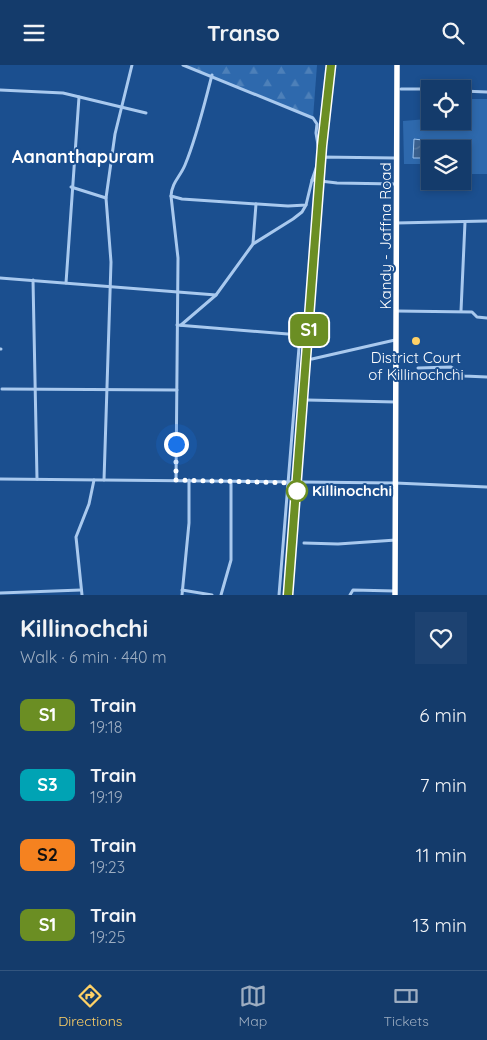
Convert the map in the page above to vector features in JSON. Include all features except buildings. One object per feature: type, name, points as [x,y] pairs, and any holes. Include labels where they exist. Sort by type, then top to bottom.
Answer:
[{"type":"highway","name":"Kandy - Jaffna Road","points":[[397,223],[399,65]]},
{"type":"highway","name":"Kandy - Jaffna Road","points":[[395,593],[399,65]]},
{"type":"highway","name":"Kandy - Jaffna Road","points":[[396,404],[395,340],[397,311]]},
{"type":"street","points":[[104,480],[105,390],[111,262],[106,198],[115,134],[132,65]]},
{"type":"street","points":[[179,325],[216,295],[253,243],[302,212],[306,205],[312,179],[320,157],[316,133],[317,124],[313,118],[212,75],[183,65]]},
{"type":"street","points":[[176,480],[179,325],[178,258],[171,196],[172,185],[184,167],[200,122],[212,75]]},
{"type":"street","points":[[400,89],[421,89]]},
{"type":"street","points":[[0,90],[63,93],[146,113]]},
{"type":"street","points":[[471,91],[487,92]]},
{"type":"street","points":[[66,283],[79,97]]},
{"type":"street","points":[[320,157],[398,158]]},
{"type":"street","points":[[312,179],[337,183],[396,184]]},
{"type":"street","points":[[72,187],[106,198]]},
{"type":"street","points":[[171,196],[182,199],[256,204],[306,205]]},
{"type":"street","points":[[253,243],[256,204]]},
{"type":"street","points":[[461,311],[465,221]]},
{"type":"street","points":[[397,223],[487,221]]},
{"type":"street","points":[[0,278],[216,295]]},
{"type":"street","points":[[33,280],[37,479]]},
{"type":"street","points":[[397,311],[461,311],[472,312],[477,317],[487,318]]},
{"type":"street","points":[[179,325],[300,335],[286,483],[279,595]]},
{"type":"street","points":[[312,359],[395,340]]},
{"type":"street","points":[[418,368],[451,367],[464,376],[487,377]]},
{"type":"street","points":[[2,389],[177,390]]},
{"type":"street","points":[[307,400],[396,404]]},
{"type":"street","points":[[0,479],[396,483],[487,487]]},
{"type":"street","points":[[82,595],[76,537],[89,504],[94,479]]},
{"type":"street","points":[[182,595],[189,523],[189,480]]},
{"type":"street","points":[[221,595],[231,560],[231,482]]},
{"type":"street","points":[[304,543],[338,544],[396,540]]},
{"type":"street","points":[[0,593],[81,590]]},
{"type":"street","points":[[182,590],[212,595]]},
{"type":"street","points":[[350,595],[352,590],[395,593]]},
{"type":"green space","points":[[188,65],[317,65],[313,118],[188,67]]},
{"type":"green space","points":[[471,99],[487,99],[487,174],[471,174],[471,140],[421,140],[421,164],[404,164],[403,121],[421,120],[421,130],[471,130]]},
{"type":"water","points":[[414,139],[422,140],[421,158],[413,158]]},
{"type":"railway","points":[[288,595],[322,146],[331,65]]},
{"type":"train","name":"S1","points":[[288,595],[298,483],[304,369],[311,313],[322,146],[331,65]]},
{"type":"place","name":"District Court of Killinochchi","points":[[416,341]]},
{"type":"place","name":"Killinochchi","points":[[297,491]]},
{"type":"district","name":"Aananthapuram","points":[[83,157]]},
{"type":"route","points":[[176,444],[176,480],[298,483],[297,491]]}]
